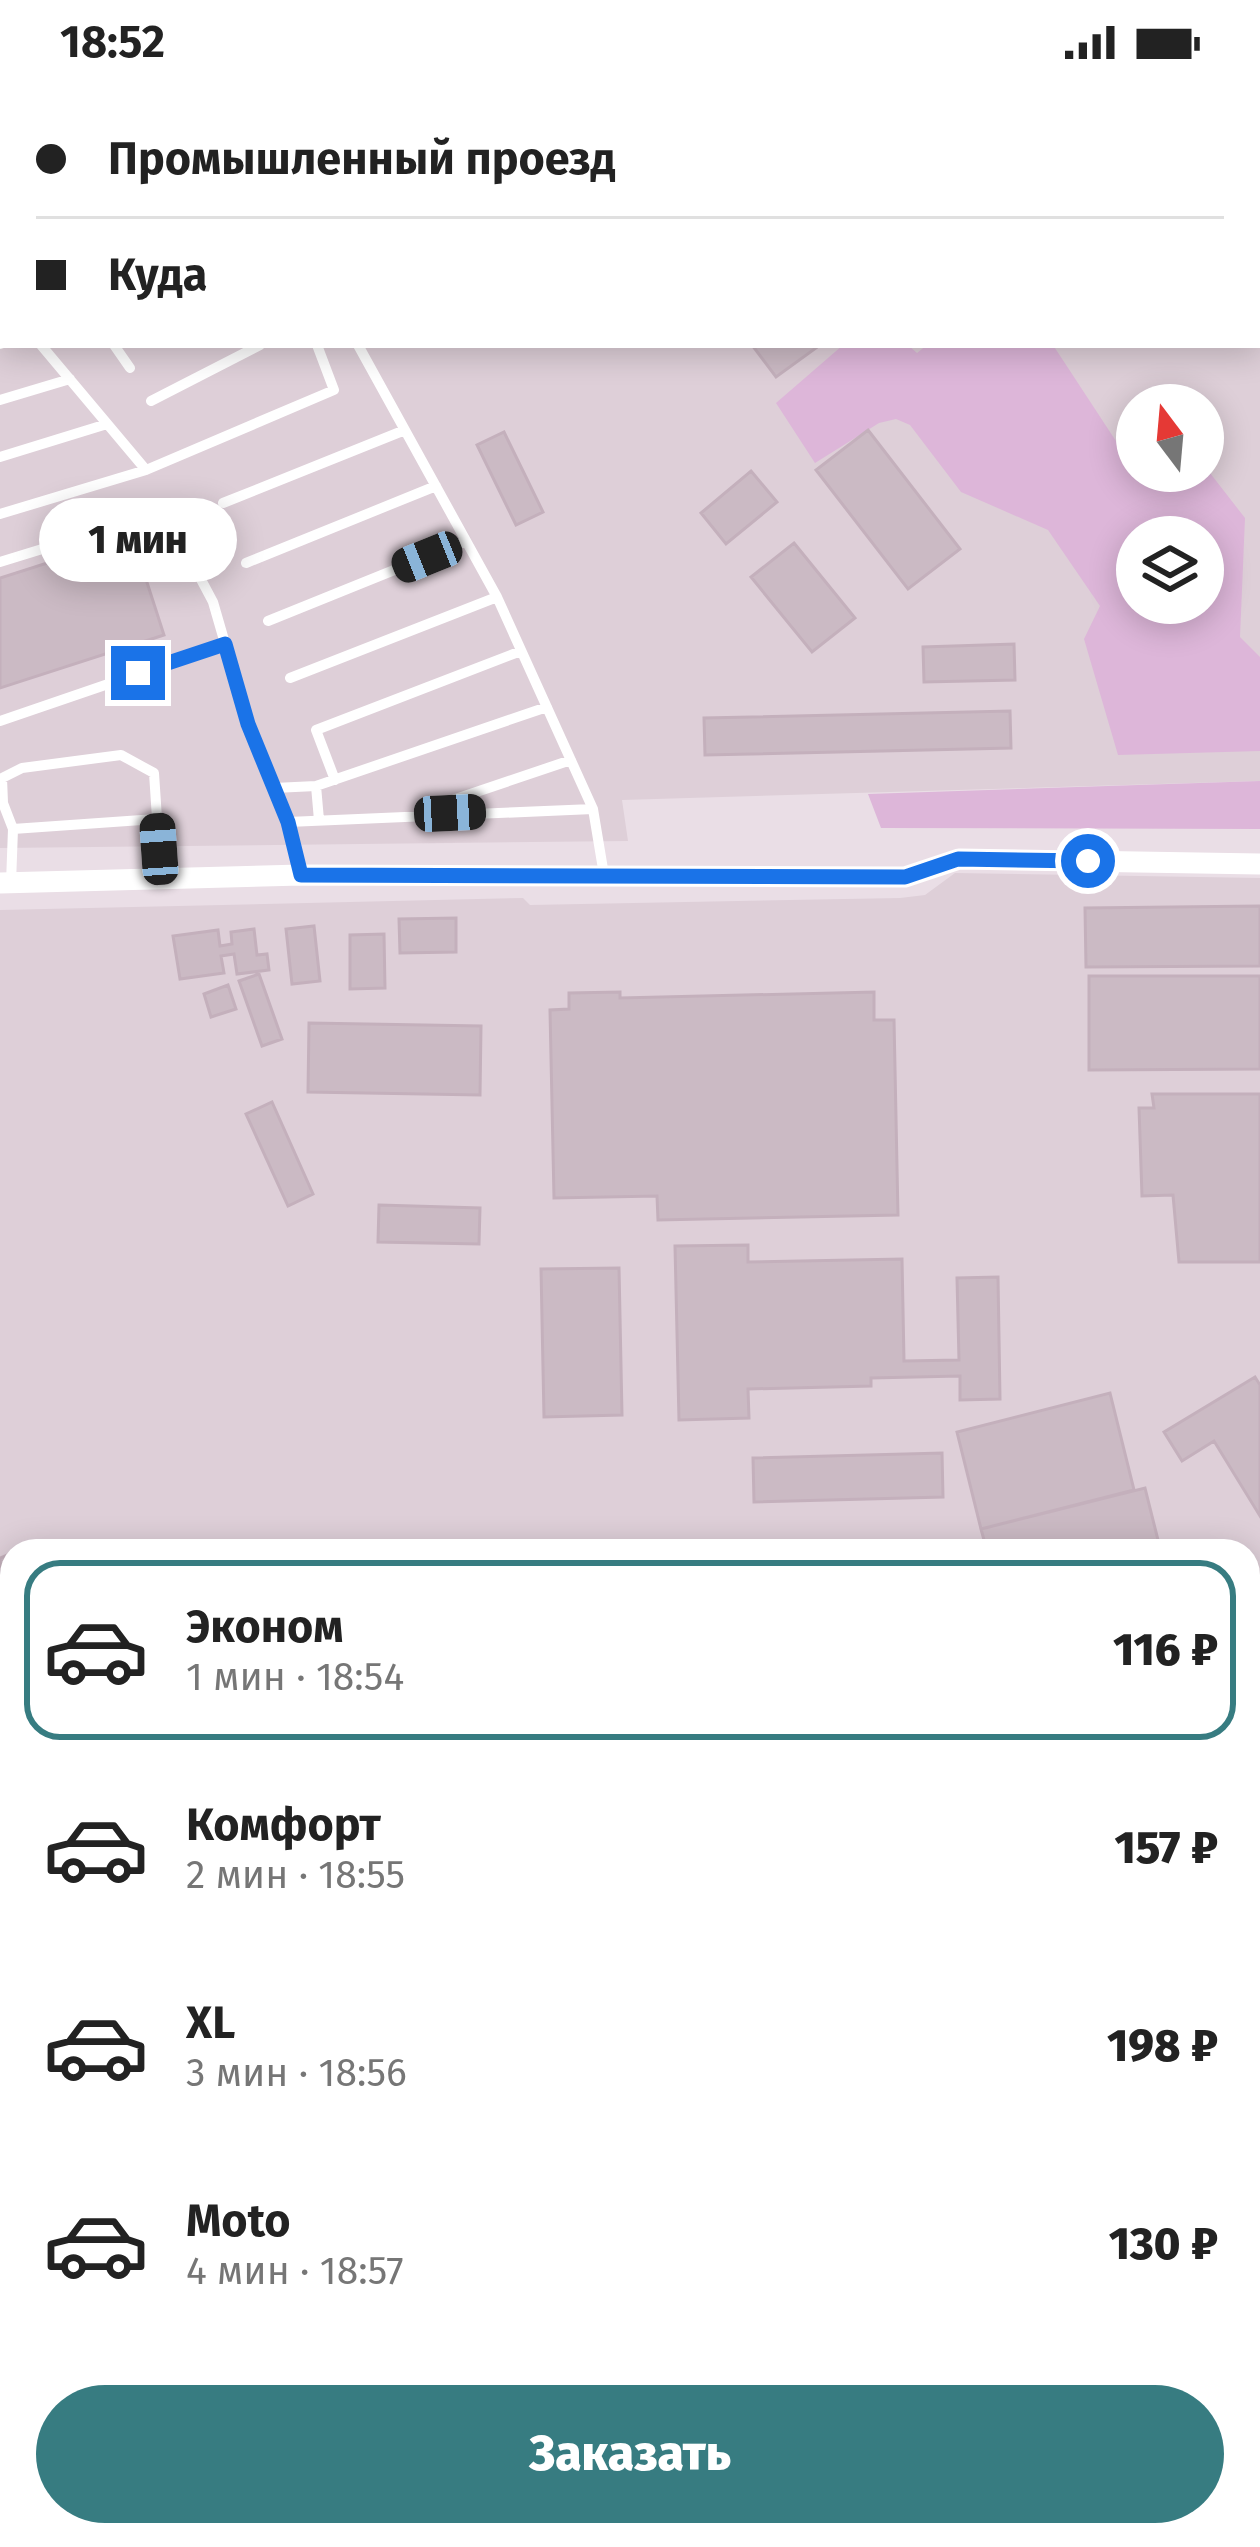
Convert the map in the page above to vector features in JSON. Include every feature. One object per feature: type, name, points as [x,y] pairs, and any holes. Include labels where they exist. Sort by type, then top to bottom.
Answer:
[{"type":"street","points":[[6,883],[301,875],[905,877],[958,859],[1260,864]]},
{"type":"lane","points":[[44,348],[146,470]]},
{"type":"lane","points":[[116,348],[130,368]]},
{"type":"lane","points":[[152,401],[254,348]]},
{"type":"lane","points":[[0,514],[146,470],[334,390],[318,348]]},
{"type":"lane","points":[[360,348],[496,596],[593,809],[604,875]]},
{"type":"lane","points":[[0,400],[70,379]]},
{"type":"lane","points":[[0,457],[107,424]]},
{"type":"lane","points":[[223,503],[405,430]]},
{"type":"lane","points":[[246,563],[436,486]]},
{"type":"lane","points":[[0,562],[143,518],[176,517],[188,531],[196,570],[213,602],[248,724],[288,822],[301,875]]},
{"type":"lane","points":[[268,621],[466,541]]},
{"type":"lane","points":[[290,678],[496,596]]},
{"type":"lane","points":[[0,721],[225,644]]},
{"type":"lane","points":[[334,780],[316,730],[521,651]]},
{"type":"lane","points":[[274,788],[316,786],[547,707]]},
{"type":"lane","points":[[6,883],[13,829],[2,802],[2,778],[22,768],[121,754],[154,773],[161,879]]},
{"type":"lane","points":[[412,814],[571,760]]},
{"type":"lane","points":[[316,786],[319,820]]},
{"type":"lane","points":[[288,822],[593,809]]},
{"type":"lane","points":[[13,829],[157,819]]},
{"type":"shaded area","points":[[0,348],[1260,348],[1260,781],[622,800],[628,841],[0,848]]},
{"type":"shaded area","points":[[840,348],[911,348],[917,353],[923,348],[1055,348],[1116,441],[1116,492],[1224,491],[1245,518],[1240,637],[1260,657],[1260,751],[1118,755],[1084,639],[1100,606],[1048,530],[961,492],[910,425],[896,419],[879,423],[815,463],[776,403]]},
{"type":"shaded area","points":[[1260,781],[1260,829],[881,828],[868,794]]},
{"type":"shaded area","points":[[955,873],[1260,878],[1260,1539],[0,1539],[0,910],[925,895]]},
{"type":"building","points":[[754,348],[816,348],[776,377]]},
{"type":"building","points":[[868,430],[960,549],[908,589],[816,470]]},
{"type":"building","points":[[504,432],[543,512],[516,525],[477,445]]},
{"type":"building","points":[[751,471],[777,502],[726,544],[701,513]]},
{"type":"building","points":[[132,536],[164,635],[0,688],[0,578]]},
{"type":"building","points":[[794,543],[855,618],[812,652],[751,577]]},
{"type":"building","points":[[1014,644],[1015,680],[924,682],[923,647]]},
{"type":"building","points":[[1010,711],[1011,748],[705,755],[704,718]]},
{"type":"building","points":[[1260,906],[1260,966],[1086,967],[1085,908]]},
{"type":"building","points":[[456,918],[456,952],[400,953],[399,919]]},
{"type":"building","points":[[314,926],[320,981],[292,984],[286,929]]},
{"type":"building","points":[[254,929],[257,955],[267,954],[269,970],[237,974],[234,954],[221,956],[224,973],[180,979],[173,936],[218,930],[220,946],[232,944],[231,932]]},
{"type":"building","points":[[384,934],[385,988],[350,989],[350,935]]},
{"type":"building","points":[[259,974],[282,1039],[262,1046],[239,981]]},
{"type":"building","points":[[1089,976],[1260,976],[1260,1069],[1089,1070]]},
{"type":"building","points":[[228,985],[236,1009],[211,1017],[204,994]]},
{"type":"building","points":[[620,992],[620,998],[874,992],[874,1020],[894,1020],[898,1215],[658,1220],[657,1196],[554,1198],[550,1010],[569,1009],[569,993]]},
{"type":"building","points":[[309,1023],[481,1026],[480,1095],[308,1092]]},
{"type":"building","points":[[1152,1094],[1260,1094],[1260,1262],[1179,1262],[1173,1195],[1142,1196],[1139,1108],[1154,1108]]},
{"type":"building","points":[[272,1102],[313,1194],[288,1206],[246,1114]]},
{"type":"building","points":[[379,1205],[480,1208],[479,1244],[378,1242]]},
{"type":"building","points":[[748,1245],[748,1262],[902,1259],[904,1361],[959,1360],[957,1278],[998,1277],[1000,1399],[960,1400],[960,1376],[871,1378],[871,1386],[748,1389],[749,1418],[679,1420],[675,1246]]},
{"type":"building","points":[[619,1268],[622,1415],[544,1417],[541,1269]]},
{"type":"building","points":[[1255,1377],[1260,1385],[1260,1516],[1214,1441],[1182,1461],[1164,1432]]},
{"type":"building","points":[[1110,1393],[1134,1490],[981,1529],[957,1432]]},
{"type":"building","points":[[942,1453],[943,1497],[754,1502],[753,1458]]},
{"type":"building","points":[[1145,1488],[1158,1539],[984,1539],[981,1529]]},
{"type":"route","points":[[138,673],[225,644],[248,724],[288,822],[301,875],[905,877],[958,859],[1088,861]]}]
